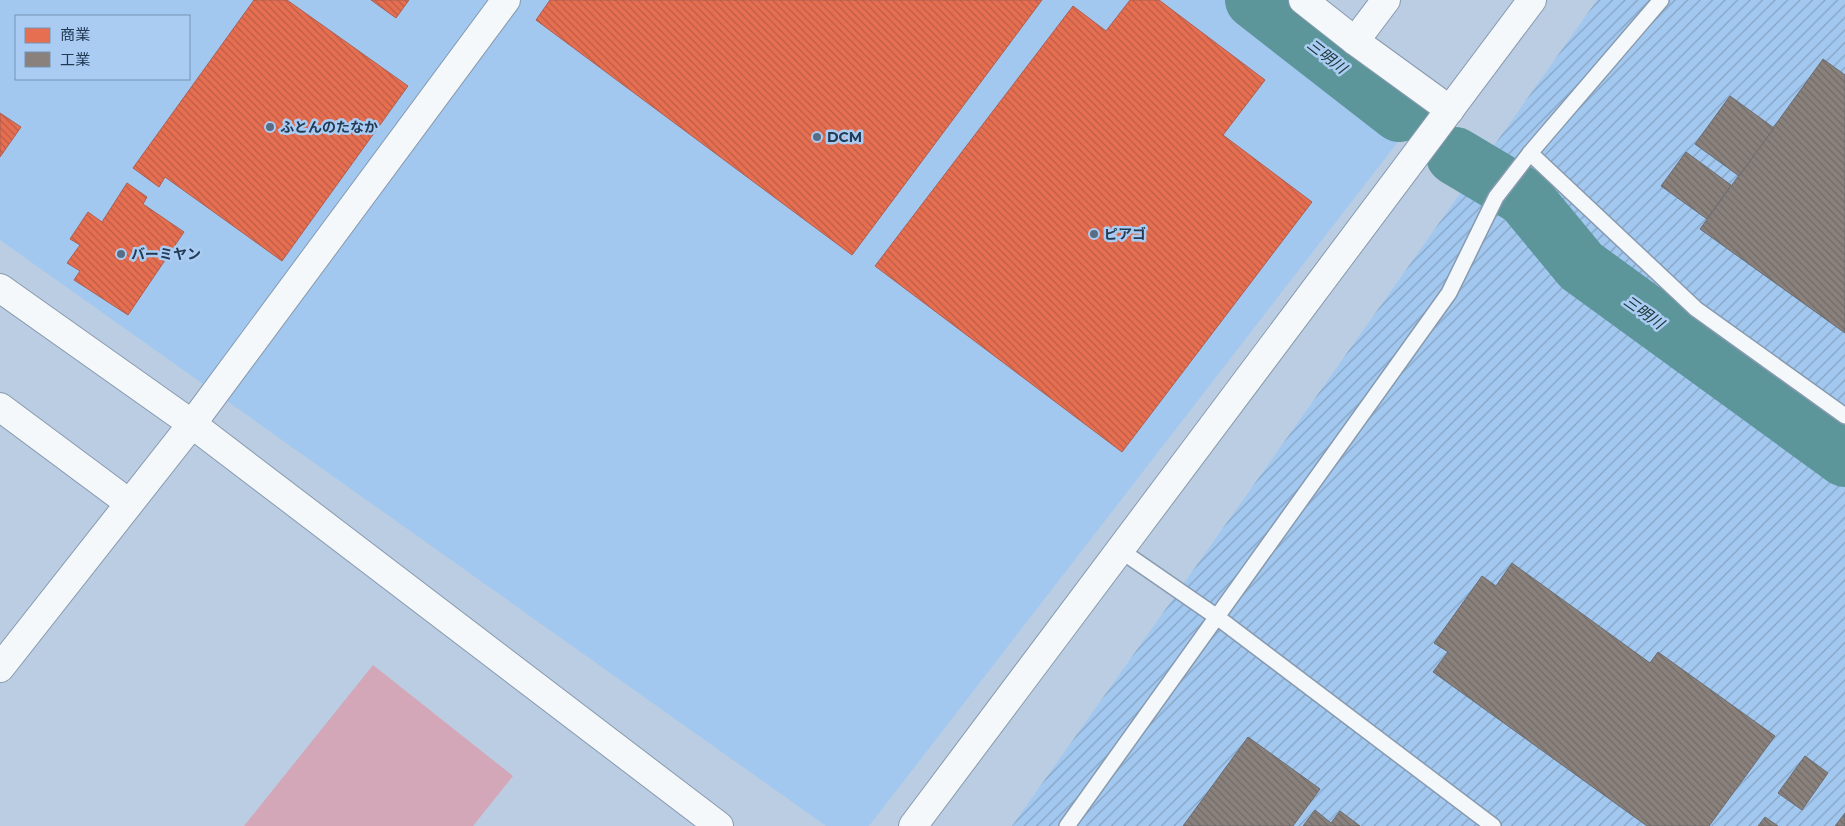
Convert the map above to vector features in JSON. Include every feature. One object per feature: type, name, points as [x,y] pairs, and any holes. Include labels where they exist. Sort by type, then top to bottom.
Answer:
[{"type":"street","points":[[0,668],[192,424],[506,0]]},
{"type":"street","points":[[1304,0],[1450,110]]},
{"type":"street","points":[[1355,40],[1386,0]]},
{"type":"street","points":[[913,826],[1532,0]]},
{"type":"street","points":[[0,288],[192,424],[719,826]]},
{"type":"street","points":[[0,406],[129,503]]},
{"type":"lane","points":[[1067,826],[1449,292],[1496,197],[1530,153],[1661,0]]},
{"type":"lane","points":[[1530,153],[1696,308],[1845,416]]},
{"type":"lane","points":[[1120,550],[1217,617],[1493,826]]},
{"type":"shaded area","points":[[0,0],[1239,0],[1400,124],[1404,134],[869,826],[826,826],[0,240]]},
{"type":"shaded area","points":[[1597,0],[1845,0],[1845,826],[1012,826]]},
{"type":"shaded area","points":[[373,665],[513,776],[473,826],[244,826]]},
{"type":"building: 商業","name":"ふとんのたなか","points":[[254,0],[287,0],[408,86],[282,261],[165,177],[159,187],[133,168]]},
{"type":"building: 商業","points":[[371,0],[409,0],[396,18]]},
{"type":"building: 商業","name":"DCM","points":[[550,0],[1042,0],[852,255],[536,20]]},
{"type":"building: 商業","name":"ピアゴ","points":[[1130,0],[1159,0],[1265,80],[1223,135],[1312,202],[1122,452],[875,266],[1073,6],[1106,31]]},
{"type":"building: 商業","points":[[0,113],[21,127],[0,157]]},
{"type":"building: 商業","name":"バーミヤン","points":[[127,183],[147,197],[143,204],[184,232],[128,315],[74,280],[80,271],[67,263],[80,245],[70,239],[88,212],[102,222]]},
{"type":"building: 工業","points":[[1823,59],[1845,75],[1845,333],[1700,229]]},
{"type":"building: 工業","points":[[1730,96],[1774,128],[1739,176],[1695,144]]},
{"type":"building: 工業","points":[[1686,152],[1731,185],[1707,219],[1661,186]]},
{"type":"building: 工業","points":[[1512,563],[1650,663],[1658,652],[1775,736],[1709,826],[1647,826],[1433,672],[1448,652],[1434,643],[1482,576],[1496,586]]},
{"type":"building: 工業","points":[[1248,737],[1320,789],[1293,826],[1183,826]]},
{"type":"building: 工業","points":[[1805,756],[1828,773],[1802,810],[1778,793]]},
{"type":"building: 工業","points":[[1315,810],[1331,823],[1340,811],[1360,826],[1303,826]]},
{"type":"building: 工業","points":[[1845,813],[1845,826],[1835,826]]},
{"type":"building: 工業","points":[[1765,817],[1778,826],[1758,826]]},
{"type":"waterway","name":"三明川","points":[[1254,0],[1399,113]]},
{"type":"waterway","name":"三明川","points":[[1455,156],[1524,197],[1581,266],[1845,458]]},
{"type":"place","name":"ふとんのたなか","points":[[270,127]]},
{"type":"place","name":"DCM","points":[[817,137]]},
{"type":"place","name":"ピアゴ","points":[[1094,234]]},
{"type":"place","name":"バーミヤン","points":[[121,254]]}]
